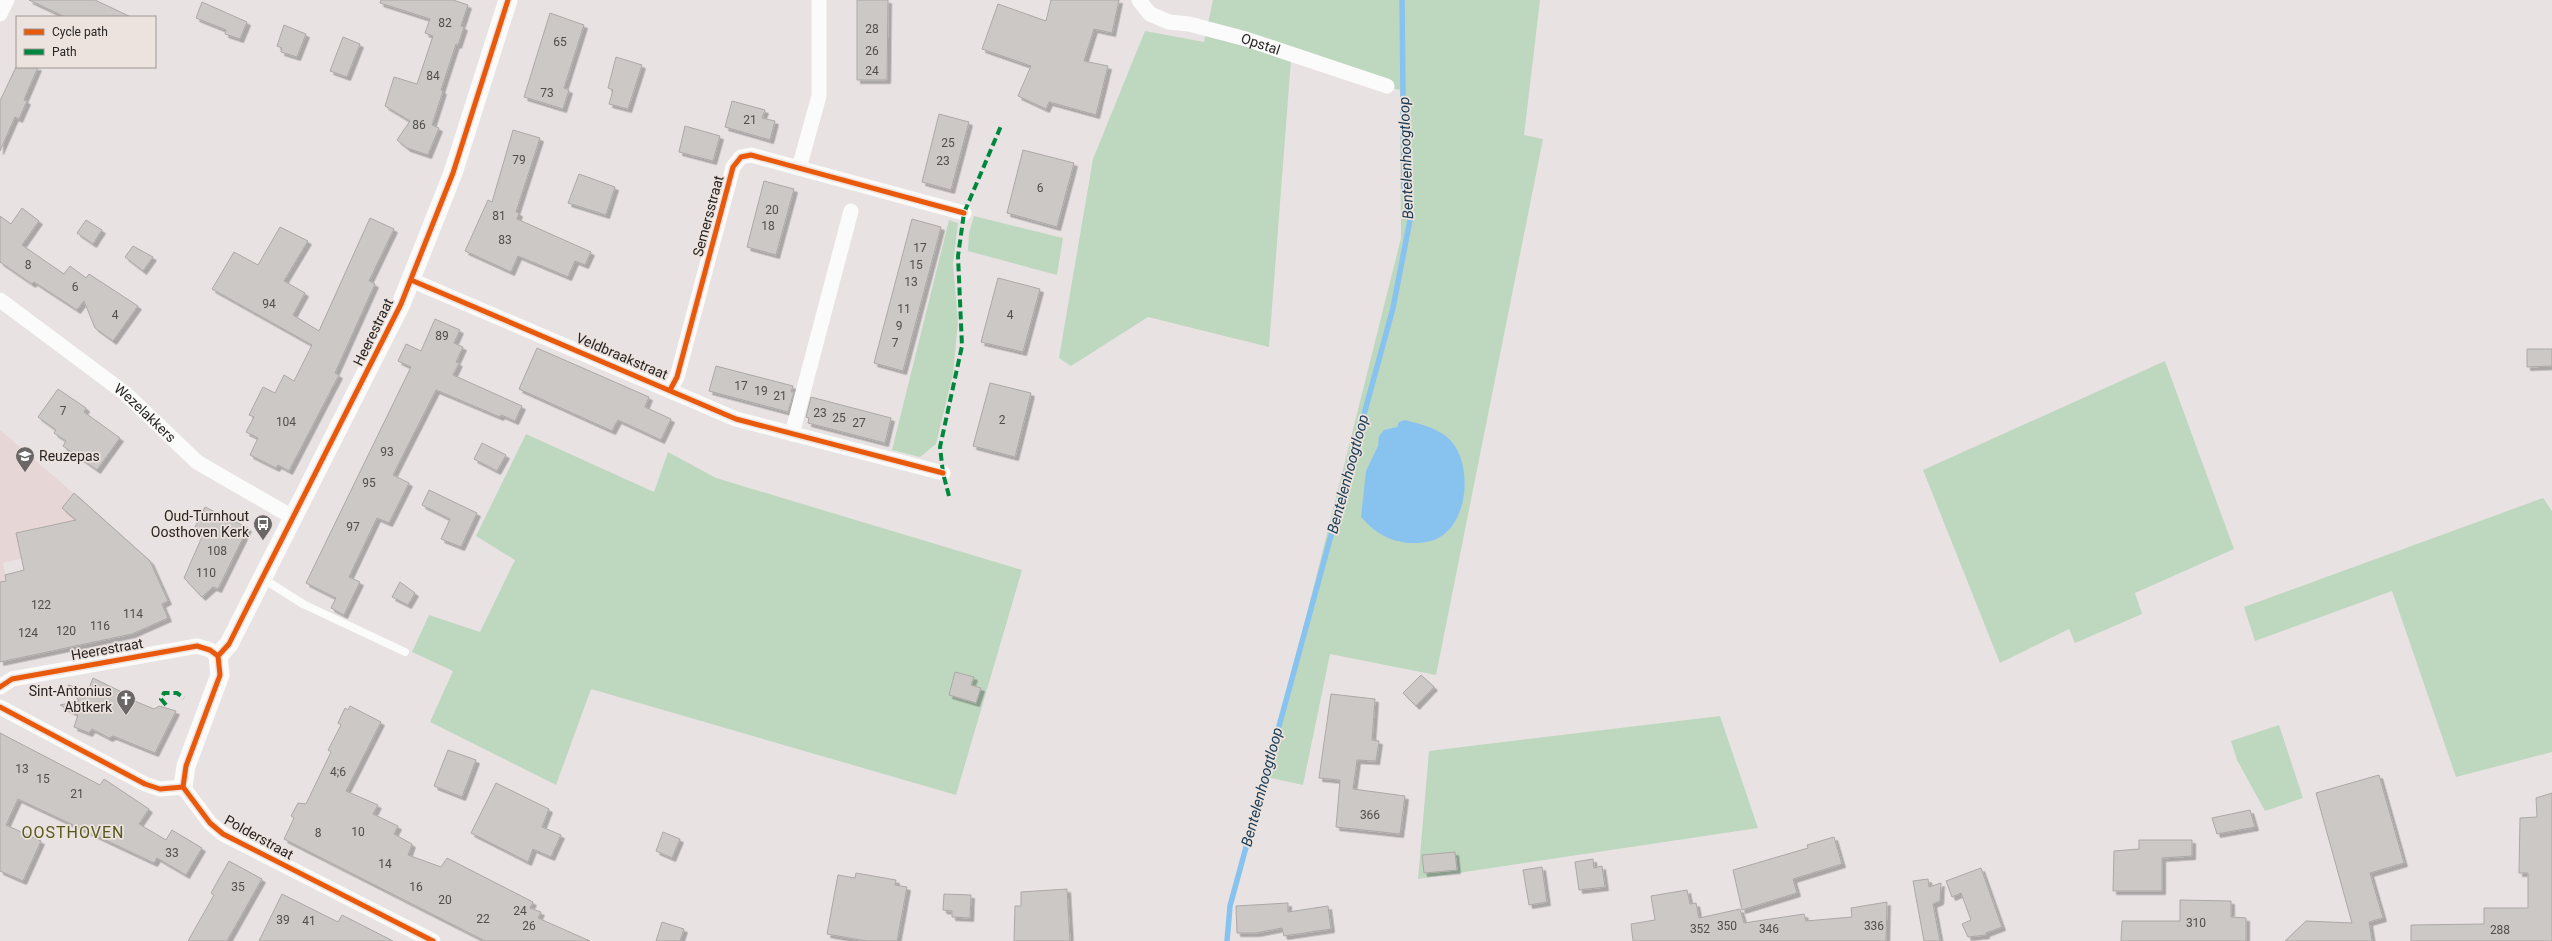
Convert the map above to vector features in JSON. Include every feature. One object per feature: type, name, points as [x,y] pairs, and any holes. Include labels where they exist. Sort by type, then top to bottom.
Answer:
[{"type":"street","points":[[0,14],[7,0]]},
{"type":"street","name":"Heerestraat","points":[[0,688],[12,679],[168,650],[197,646],[210,650],[218,656],[229,644],[294,518],[411,280],[453,173],[508,0]]},
{"type":"street","points":[[799,168],[820,96],[819,0]]},
{"type":"street","name":"Opstal","points":[[1139,0],[1150,14],[1169,22],[1189,24],[1246,39],[1387,86]]},
{"type":"street","name":"Semersstraat","points":[[670,390],[677,377],[733,168],[741,157],[751,155],[964,213]]},
{"type":"street","points":[[792,434],[851,211]]},
{"type":"street","name":"Veldbraakstraat","points":[[411,280],[736,419],[942,473]]},
{"type":"street","name":"Wezelakkers","points":[[0,300],[126,394],[197,462],[294,518]]},
{"type":"street","points":[[0,707],[145,784],[160,789],[183,787],[186,766],[220,675],[218,656]]},
{"type":"street","name":"Polderstraat","points":[[183,787],[210,823],[224,834],[433,941]]},
{"type":"lane","points":[[262,578],[303,604],[405,652]]},
{"type":"shaded area","name":"Reuzepas","points":[[0,430],[101,517],[92,530],[92,542],[3,563],[8,588],[0,589]]},
{"type":"green space","points":[[1213,0],[1540,0],[1524,135],[1543,139],[1436,675],[1330,654],[1303,785],[1266,777],[1401,238],[1400,90],[1291,60],[1269,347],[1148,317],[1071,366],[1059,358],[1093,159],[1145,31],[1204,42]]},
{"type":"green space","points":[[974,216],[1063,238],[1057,275],[968,251],[969,233]]},
{"type":"green space","points":[[949,220],[958,223],[953,264],[958,322],[953,374],[936,444],[920,457],[892,450]]},
{"type":"green space","points":[[2165,361],[2234,549],[2135,593],[2142,614],[2075,643],[2069,629],[2000,663],[1923,470]]},
{"type":"green space","points":[[526,434],[654,492],[668,452],[716,478],[1022,570],[956,795],[591,689],[556,785],[430,722],[453,671],[412,652],[429,615],[480,632],[515,560],[476,536]]},
{"type":"green space","points":[[2543,498],[2552,511],[2552,752],[2456,777],[2392,591],[2255,641],[2244,607]]},
{"type":"green space","points":[[1720,716],[1758,828],[1418,879],[1429,751]]},
{"type":"green space","points":[[2279,725],[2303,798],[2265,811],[2237,760],[2231,741]]},
{"type":"water","points":[[1405,420],[1432,428],[1447,437],[1455,447],[1461,459],[1464,473],[1462,503],[1457,517],[1450,529],[1440,537],[1426,542],[1409,543],[1393,540],[1376,531],[1361,517],[1366,471],[1378,446],[1379,436],[1384,430],[1397,427],[1399,422]]},
{"type":"building","points":[[29,0],[95,0],[129,16],[63,16]]},
{"type":"building","points":[[381,0],[453,0],[468,5],[461,26],[464,27],[458,45],[456,44],[441,90],[443,91],[432,125],[439,128],[428,155],[407,148],[397,140],[410,121],[385,106],[394,77],[417,84],[433,36],[425,33],[430,19],[380,3]]},
{"type":"building","points":[[857,0],[888,0],[887,80],[857,80]]},
{"type":"building","points":[[1051,0],[1119,0],[1112,33],[1094,29],[1084,61],[1108,66],[1096,115],[1049,102],[1046,109],[1018,96],[1031,66],[982,49],[998,4],[1046,21]]},
{"type":"building","points":[[202,2],[247,22],[240,39],[225,34],[226,30],[196,18]]},
{"type":"building","points":[[550,13],[584,25],[564,88],[569,90],[563,109],[524,97]]},
{"type":"building","points":[[284,25],[306,34],[297,57],[281,52],[282,48],[277,46]]},
{"type":"building","points":[[343,37],[360,44],[347,77],[330,71]]},
{"type":"building","points":[[616,57],[642,65],[628,109],[609,104],[613,90],[608,88]]},
{"type":"building","points":[[16,67],[38,68],[24,100],[27,101],[19,119],[15,117],[0,151],[0,101]]},
{"type":"building","points":[[732,101],[765,110],[762,118],[775,121],[770,140],[725,127]]},
{"type":"building","points":[[939,114],[969,122],[951,190],[922,182]]},
{"type":"building","points":[[685,126],[720,136],[713,161],[679,152]]},
{"type":"building","points":[[513,130],[540,138],[516,212],[519,213],[517,219],[591,252],[585,265],[575,261],[568,277],[518,256],[511,272],[465,251],[488,200],[492,202]]},
{"type":"building","points":[[1023,150],[1074,163],[1057,227],[1007,213]]},
{"type":"building","points":[[579,174],[615,187],[606,215],[568,203]]},
{"type":"building","points":[[764,181],[794,189],[776,255],[747,247]]},
{"type":"building","points":[[22,208],[39,221],[22,245],[64,274],[70,266],[86,278],[89,274],[138,306],[113,341],[95,328],[84,301],[77,310],[34,282],[32,284],[0,262],[0,216],[11,224]]},
{"type":"building","points":[[370,218],[394,229],[369,281],[375,284],[335,373],[339,375],[289,471],[278,465],[276,468],[250,455],[258,438],[246,432],[254,417],[249,415],[263,387],[275,393],[284,375],[294,381],[312,345],[212,289],[234,252],[258,265],[280,227],[308,241],[284,281],[305,293],[293,315],[319,331]]},
{"type":"building","points":[[912,219],[941,227],[903,371],[874,363]]},
{"type":"building","points":[[86,220],[102,230],[93,244],[77,233]]},
{"type":"building","points":[[133,246],[153,257],[143,271],[125,257]]},
{"type":"building","points":[[998,278],[1040,289],[1023,352],[981,342]]},
{"type":"building","points":[[435,319],[460,330],[454,343],[463,347],[456,362],[459,363],[453,375],[522,406],[515,421],[501,415],[500,417],[436,390],[393,475],[409,483],[389,523],[377,518],[349,577],[360,582],[344,615],[331,608],[336,598],[306,583],[411,367],[398,361],[406,344],[421,351]]},
{"type":"building","points":[[537,348],[649,397],[645,407],[671,419],[661,440],[618,420],[612,431],[519,389]]},
{"type":"building","points":[[2527,349],[2552,349],[2552,366],[2527,367]]},
{"type":"building","points":[[716,366],[793,386],[791,392],[794,392],[788,412],[709,391]]},
{"type":"building","points":[[990,383],[1031,393],[1015,457],[973,446]]},
{"type":"building","points":[[58,389],[86,408],[84,412],[120,438],[97,470],[63,446],[66,441],[54,433],[56,430],[38,417]]},
{"type":"building","points":[[811,397],[891,418],[885,443],[808,423],[809,418],[806,417]]},
{"type":"building","points":[[482,443],[506,455],[497,471],[474,459]]},
{"type":"building","points":[[429,490],[477,513],[461,547],[441,539],[450,519],[422,505]]},
{"type":"building","points":[[74,493],[150,561],[168,601],[162,604],[168,618],[132,634],[0,662],[0,582],[6,581],[5,575],[24,570],[16,533],[76,520],[62,508]]},
{"type":"building","points":[[205,507],[248,528],[218,589],[213,587],[202,597],[184,578],[204,532],[195,527]]},
{"type":"building","points":[[400,582],[415,593],[408,605],[392,597]]},
{"type":"building","points":[[955,672],[974,677],[971,685],[981,688],[976,703],[949,695]]},
{"type":"building","points":[[1421,675],[1434,687],[1416,706],[1403,693]]},
{"type":"building","name":"Sint-Antonius Abtkerk","points":[[93,678],[126,694],[125,697],[154,709],[159,706],[176,711],[155,753],[113,736],[109,738],[92,729],[89,733],[74,727],[78,715],[60,705],[79,701],[68,685],[88,691]]},
{"type":"building","points":[[1331,694],[1375,699],[1372,740],[1379,741],[1376,761],[1357,760],[1353,789],[1405,796],[1400,834],[1336,827],[1340,780],[1319,778]]},
{"type":"building","points":[[350,706],[381,722],[346,791],[378,805],[373,814],[398,826],[394,834],[412,844],[408,855],[441,867],[447,858],[533,902],[530,908],[541,912],[538,918],[590,941],[485,941],[284,839],[294,818],[291,816],[298,803],[306,804],[331,752],[328,750],[341,725],[338,723],[345,708],[348,710]]},
{"type":"building","points":[[0,733],[100,785],[104,779],[149,809],[139,824],[166,840],[172,830],[202,848],[186,875],[157,858],[154,863],[18,799],[6,825],[41,841],[23,881],[0,871]]},
{"type":"building","points":[[448,750],[476,760],[462,797],[434,786]]},
{"type":"building","points":[[2379,775],[2404,863],[2370,873],[2383,918],[2369,922],[2372,941],[2285,941],[2306,921],[2352,923],[2316,793]]},
{"type":"building","points":[[496,783],[549,809],[542,827],[561,835],[551,857],[533,849],[528,862],[471,833]]},
{"type":"building","points":[[2552,793],[2552,941],[2411,941],[2411,925],[2484,924],[2484,908],[2528,908],[2528,873],[2519,873],[2520,818],[2537,817],[2536,798]]},
{"type":"building","points":[[2250,810],[2255,827],[2217,834],[2212,818]]},
{"type":"building","points":[[663,832],[680,839],[672,858],[656,851]]},
{"type":"building","points":[[1834,837],[1842,864],[1793,879],[1797,893],[1742,910],[1733,870],[1808,848],[1807,845]]},
{"type":"building","points":[[2139,840],[2192,840],[2192,856],[2162,858],[2162,891],[2113,891],[2114,851],[2139,849]]},
{"type":"building","points":[[1455,852],[1457,870],[1424,873],[1422,855]]},
{"type":"building","points":[[1593,859],[1594,868],[1602,866],[1605,887],[1579,890],[1575,862]]},
{"type":"building","points":[[229,861],[262,879],[227,941],[188,941],[214,895],[211,893]]},
{"type":"building","points":[[1542,867],[1547,902],[1529,905],[1523,870]]},
{"type":"building","points":[[1981,868],[2002,927],[1986,933],[1986,935],[1968,937],[1962,924],[1971,920],[1961,893],[1952,897],[1946,881]]},
{"type":"building","points":[[856,873],[896,880],[895,885],[907,887],[897,941],[866,941],[827,934],[838,875],[855,878]]},
{"type":"building","points":[[1928,879],[1929,887],[1941,883],[1940,901],[1933,904],[1940,941],[1924,941],[1913,881]]},
{"type":"building","points":[[1067,889],[1070,941],[1014,941],[1015,906],[1021,906],[1021,892]]},
{"type":"building","points":[[1687,890],[1690,904],[1696,903],[1699,918],[1740,909],[1744,923],[1804,914],[1806,921],[1852,917],[1851,908],[1887,902],[1886,941],[1633,941],[1631,924],[1655,920],[1651,896]]},
{"type":"building","points":[[282,894],[338,922],[342,915],[393,941],[259,941]]},
{"type":"building","points":[[944,894],[971,895],[970,918],[952,917],[952,911],[943,910]]},
{"type":"building","points":[[2180,900],[2231,901],[2231,917],[2246,918],[2246,941],[2121,941],[2122,921],[2180,921]]},
{"type":"building","points":[[1288,903],[1288,912],[1328,906],[1331,929],[1284,936],[1282,928],[1256,933],[1237,933],[1236,906]]},
{"type":"building","points":[[662,922],[684,929],[680,941],[656,941]]},
{"type":"waterway","name":"Bentelenhoogtloop","points":[[1227,941],[1230,906],[1393,308],[1410,220],[1404,186],[1402,0]]},
{"type":"marked path","points":[[949,496],[943,473],[940,447],[962,346],[958,256],[964,213],[1001,126]]},
{"type":"marked path","points":[[166,705],[161,699],[164,693],[177,693],[184,698]]},
{"type":"cycle path","points":[[218,656],[229,644],[401,304],[453,173],[508,0]]},
{"type":"cycle path","points":[[670,390],[677,377],[733,167],[741,157],[751,155],[964,213]]},
{"type":"cycle path","points":[[411,280],[736,419],[943,473]]},
{"type":"cycle path","points":[[0,687],[12,679],[197,646],[210,650],[218,656],[220,675],[186,766],[183,787]]},
{"type":"cycle path","points":[[0,707],[145,784],[160,789],[183,787]]},
{"type":"cycle path","points":[[183,787],[210,823],[223,834],[433,941]]},
{"type":"place","name":"Reuzepas","points":[[25,473]]},
{"type":"place","name":"Oud-Turnhout Oosthoven Kerk","points":[[263,541]]},
{"type":"place","name":"Sint-Antonius Abtkerk","points":[[126,716]]},
{"type":"district","name":"OOSTHOVEN","points":[[73,832]]}]
